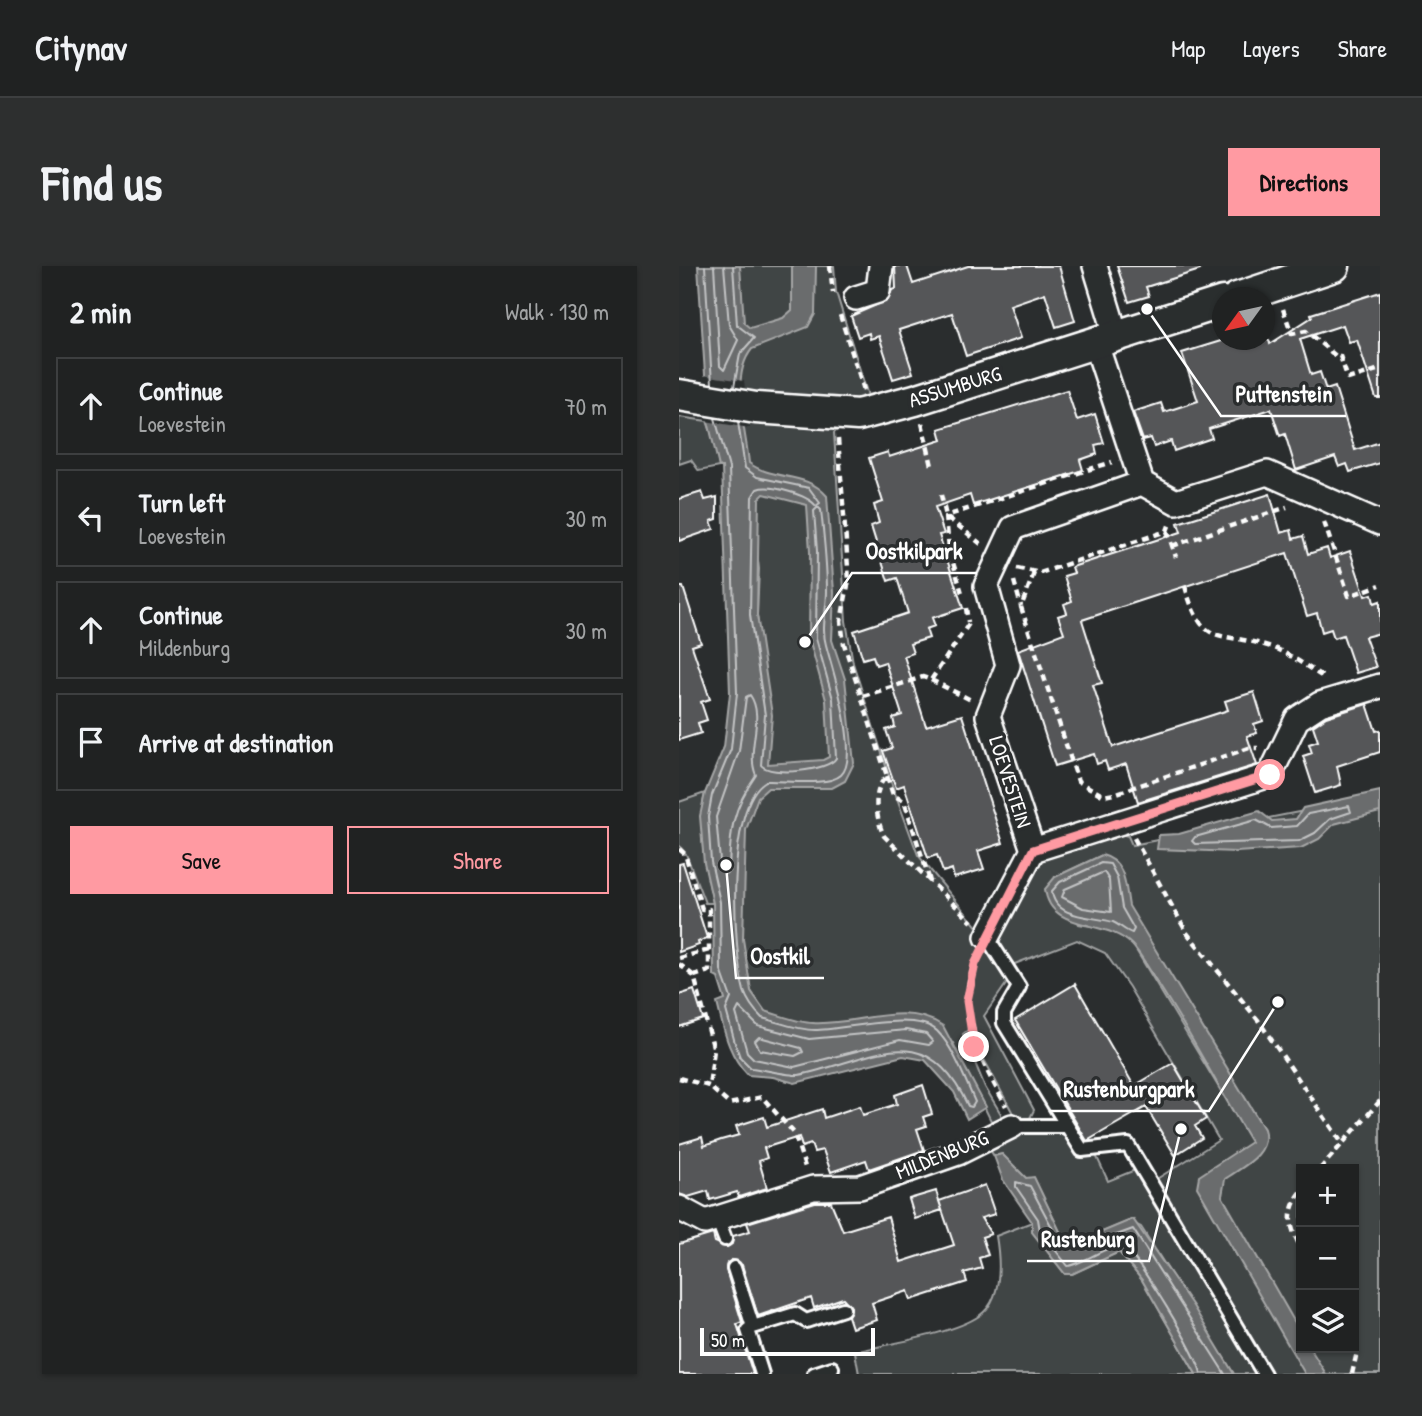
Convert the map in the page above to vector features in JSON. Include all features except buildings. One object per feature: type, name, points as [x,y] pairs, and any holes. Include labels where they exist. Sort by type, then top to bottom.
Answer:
[{"type":"street","points":[[843,302],[878,291],[881,266]]},
{"type":"street","points":[[1095,266],[1106,339],[1142,483],[1176,502],[1266,473],[1380,523]]},
{"type":"street","points":[[1269,287],[1334,266]]},
{"type":"street","name":"ASSUMBURG","points":[[685,396],[756,408],[838,416],[856,423],[915,400],[1212,305]]},
{"type":"street","name":"LOEVESTEIN","points":[[1033,850],[988,716],[1009,666],[986,586],[1013,528],[1142,483]]},
{"type":"street","name":"LOEVESTEIN","points":[[987,937],[1033,850],[1270,775],[1297,719],[1320,704],[1380,686]]},
{"type":"street","name":"MILDENBURG","points":[[679,1208],[721,1228],[813,1188],[860,1187],[958,1153],[1012,1126]]},
{"type":"lane","points":[[987,937],[1019,987],[1004,1013],[1004,1023],[1064,1126],[1082,1150],[1128,1146],[1264,1374]]},
{"type":"lane","points":[[1012,1126],[1064,1126]]},
{"type":"lane","points":[[734,1268],[753,1327]]},
{"type":"lane","points":[[762,1374],[748,1330],[795,1314],[806,1321],[843,1308]]},
{"type":"lane","points":[[814,1374],[832,1368]]},
{"type":"path","points":[[830,266],[843,302],[865,392],[856,423],[838,433],[849,580],[841,621],[844,643],[893,795],[904,801],[930,882]]},
{"type":"path","points":[[1275,285],[1292,334],[1305,331],[1337,357],[1340,356],[1348,379],[1380,369]]},
{"type":"path","points":[[915,400],[932,466]]},
{"type":"path","points":[[1172,546],[1295,504],[1309,492],[1349,596],[1380,585]]},
{"type":"path","points":[[941,495],[946,516],[997,558]]},
{"type":"path","points":[[1176,502],[1167,531],[1176,557]]},
{"type":"path","points":[[1167,531],[1034,573],[1010,564],[1021,607],[1078,781],[1104,796],[1249,748],[1284,746]]},
{"type":"path","points":[[1021,607],[1034,573]]},
{"type":"path","points":[[1185,586],[1194,617],[1212,633],[1228,639],[1270,646],[1327,679],[1341,697]]},
{"type":"path","points":[[931,680],[968,622],[995,620]]},
{"type":"path","points":[[863,696],[923,677],[990,710]]},
{"type":"path","points":[[887,776],[880,782],[877,791],[877,821],[884,836],[987,937]]},
{"type":"path","points":[[1128,820],[1139,852],[1187,933],[1258,1020],[1342,1143]]},
{"type":"path","points":[[679,849],[685,854],[702,909],[709,909],[709,971],[694,976]]},
{"type":"path","name":"MILDENBURG","points":[[987,937],[975,964],[967,1001],[969,1027],[974,1047],[1009,1112],[1012,1126]]},
{"type":"path","points":[[679,958],[709,950]]},
{"type":"path","points":[[679,964],[694,976],[714,1050],[709,1086]]},
{"type":"path","points":[[679,1078],[709,1086],[729,1104],[762,1097],[794,1133],[813,1188]]},
{"type":"path","points":[[1324,1164],[1380,1101]]},
{"type":"path","points":[[1296,1199],[1291,1206],[1290,1219],[1296,1235]]},
{"type":"path","points":[[1352,1374],[1357,1353]]},
{"type":"shaded area","points":[[734,266],[834,266],[836,292],[869,399],[834,433],[846,621],[853,663],[891,782],[918,855],[988,940],[1011,977],[984,1016],[1034,1110],[1029,1120],[1016,1119],[978,1048],[974,1025],[963,1034],[985,1087],[1001,1114],[1001,1118],[993,1125],[953,1043],[811,1026],[763,1013],[751,991],[741,940],[744,822],[760,646],[757,615],[759,569],[738,384]]},
{"type":"shaded area","points":[[679,417],[707,421],[716,446],[719,467],[699,471],[691,460],[679,464]]},
{"type":"shaded area","points":[[705,793],[702,834],[713,903],[705,903],[686,854],[679,845],[679,802]]},
{"type":"shaded area","points":[[1380,796],[1380,1374],[1269,1374],[1155,1180],[1219,1140],[1129,987],[1105,953],[1077,940],[1012,965],[998,947],[998,938],[1033,860],[1114,832],[1128,836],[1132,845]],"holes":[[[1102,855],[1104,883],[1242,1126],[1133,945],[1115,930],[1079,924],[1055,877]]]},
{"type":"shaded area","points":[[1016,1128],[1059,1128],[1080,1157],[1096,1155],[1108,1181],[1135,1170],[1256,1374],[1234,1374],[1141,1227],[1129,1221],[1083,1240],[1065,1242],[1034,1178],[1026,1178],[1002,1154],[994,1156],[985,1142]]},
{"type":"shaded area","points":[[1032,1222],[1032,1232],[1065,1274],[1072,1274],[1119,1252],[1142,1280],[1196,1374],[859,1374],[855,1352],[953,1328],[979,1316],[987,1309],[998,1279],[996,1236]]},
{"type":"water","points":[[698,266],[740,266],[744,323],[750,328],[783,318],[792,310],[792,266],[816,266],[815,314],[808,327],[752,349],[741,374],[741,404],[749,463],[758,469],[809,483],[827,496],[834,592],[832,640],[845,679],[854,763],[845,781],[832,788],[768,788],[758,797],[746,830],[743,939],[751,991],[765,1011],[801,1022],[829,1023],[896,1014],[913,1015],[943,1026],[986,1107],[967,1119],[954,1092],[925,1060],[903,1056],[795,1083],[773,1077],[748,1075],[728,1042],[717,1003],[725,1000],[718,978],[714,976],[713,903],[704,863],[700,816],[705,793],[724,747],[730,693],[722,467],[719,467],[708,421]],"holes":[[[764,494],[807,505],[810,552],[809,638],[826,700],[829,757],[823,760],[768,764],[772,715],[757,615],[759,499]]]},
{"type":"water","points":[[1380,791],[1380,812],[1334,824],[1319,839],[1301,848],[1236,852],[1157,849],[1159,835],[1179,834],[1259,811],[1272,821],[1296,819],[1303,808]]},
{"type":"water","points":[[1102,855],[1116,862],[1123,874],[1129,906],[1264,1129],[1264,1146],[1260,1153],[1225,1179],[1222,1196],[1296,1324],[1296,1353],[1313,1353],[1326,1374],[1305,1374],[1197,1187],[1199,1176],[1251,1142],[1143,959],[1132,945],[1121,937],[1057,913],[1049,903],[1045,889],[1055,877]]},
{"type":"water","points":[[1002,1154],[1026,1178],[1034,1177],[1065,1242],[1083,1240],[1133,1219],[1193,1306],[1234,1374],[1196,1374],[1142,1280],[1119,1252],[1072,1274],[1065,1274],[1032,1232],[1032,1222],[1003,1180],[994,1156]]},
{"type":"pier","points":[[701,375],[744,381],[750,428],[705,421]]},
{"type":"place","name":"Puttenstein","points":[[1147,309]]},
{"type":"place","name":"Oostkilpark","points":[[805,642]]},
{"type":"place","name":"Oostkil","points":[[726,865]]},
{"type":"place","name":"Rustenburgpark","points":[[1278,1002]]},
{"type":"place","name":"Rustenburg","points":[[1181,1129]]},
{"type":"route","points":[[974,1047],[967,1001],[975,964],[1033,850],[1270,775]]}]
